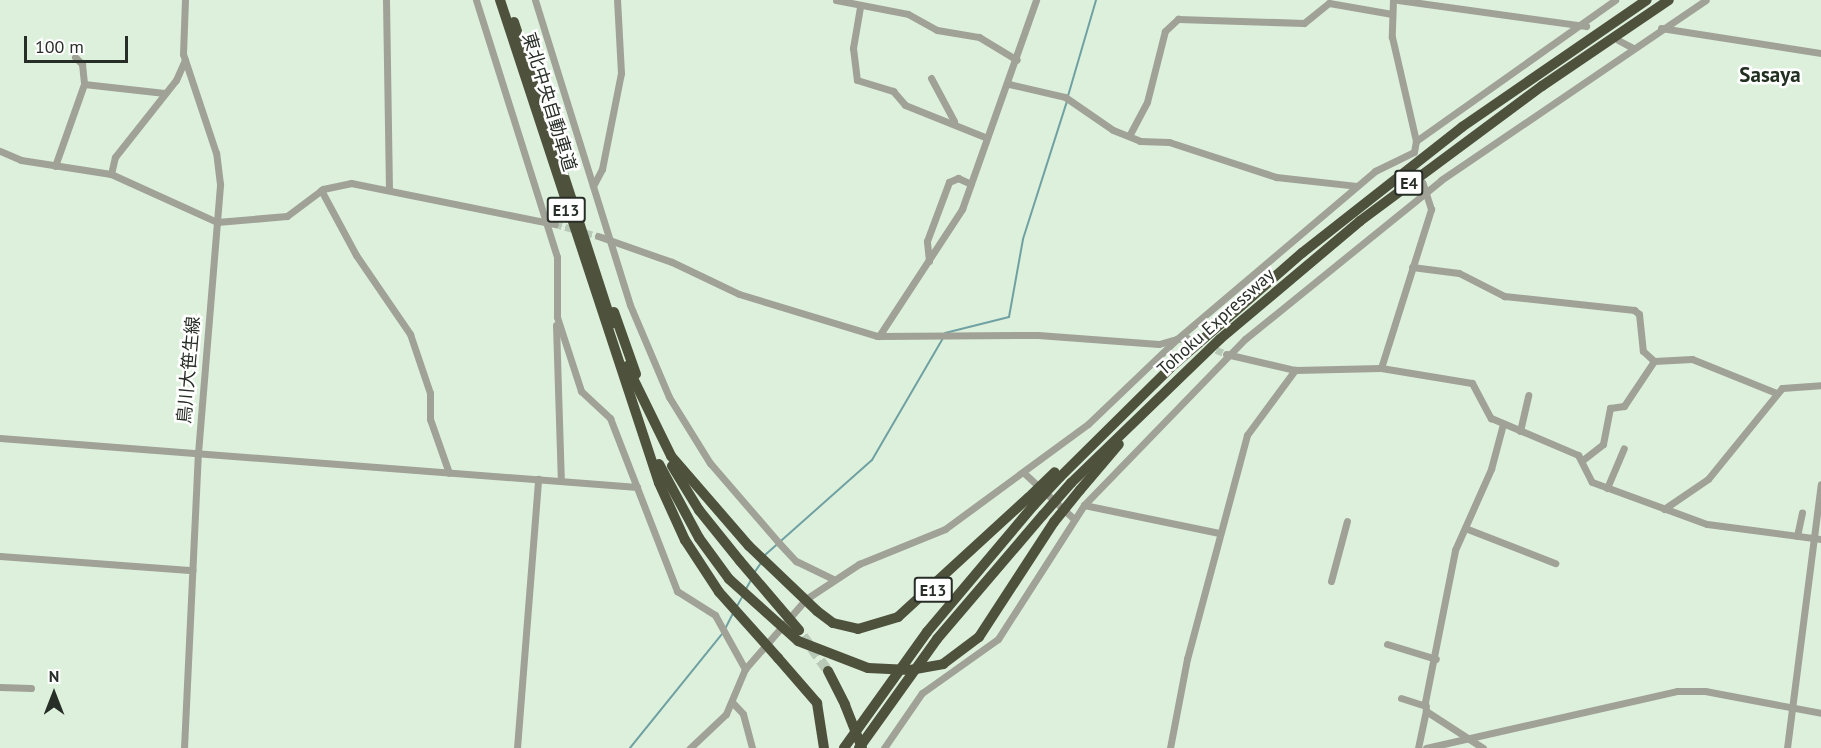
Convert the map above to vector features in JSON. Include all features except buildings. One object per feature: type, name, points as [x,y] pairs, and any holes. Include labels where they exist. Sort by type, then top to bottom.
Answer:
[{"type":"highway","name":"東北中央自動車道","points":[[500,0],[595,283],[643,416]]},
{"type":"highway","name":"東北中央自動車道","points":[[506,0],[595,283]]},
{"type":"highway","name":"Tohoku Expressway","points":[[1170,368],[1401,173],[1647,0]]},
{"type":"highway","name":"Tohoku Expressway","points":[[861,748],[937,639],[1043,514],[1075,486],[1166,389],[1409,183],[1670,0]]},
{"type":"highway","name":"E13","points":[[643,416],[681,470],[749,546],[817,611],[841,626],[858,629],[898,617],[1031,502],[1057,474],[1170,368]]},
{"type":"highway","name":"E13","points":[[643,416],[688,495],[800,636]]},
{"type":"highway","name":"E13","points":[[643,416],[687,518],[729,579],[800,636],[868,668],[910,670],[943,664],[979,637],[1075,486]]},
{"type":"highway","name":"E13","points":[[643,416],[675,521],[719,592],[817,703],[824,748]]},
{"type":"highway","points":[[844,748],[927,632],[1031,502]]},
{"type":"highway","points":[[828,671],[845,705],[861,748]]},
{"type":"street","name":"鳥川大笹生線","points":[[184,748],[198,453],[217,222],[216,153],[184,60],[185,0]]},
{"type":"street","points":[[386,0],[389,189]]},
{"type":"street","points":[[476,0],[557,257],[556,317],[561,481]]},
{"type":"street","points":[[535,0],[609,240],[669,397],[710,463],[779,543],[796,561],[833,579]]},
{"type":"street","points":[[593,186],[602,169],[621,73],[617,0]]},
{"type":"street","points":[[836,0],[860,7],[908,14],[937,30],[979,37],[1017,60]]},
{"type":"street","points":[[879,336],[929,261],[971,184],[1009,84],[1036,0]]},
{"type":"street","points":[[690,748],[732,702],[745,669],[793,611],[833,579],[928,539],[1024,473],[1088,424],[1177,339],[1357,186],[1415,155],[1416,141],[1392,14],[1393,0]]},
{"type":"street","points":[[1398,0],[1582,24]]},
{"type":"street","points":[[1416,141],[1615,0]]},
{"type":"street","points":[[884,748],[922,693],[987,650],[1007,628],[1073,518],[1227,354],[1427,192],[1630,47],[1706,0]]},
{"type":"street","points":[[1129,136],[1147,102],[1172,22],[1304,23],[1329,3],[1392,14]]},
{"type":"street","points":[[860,7],[853,48],[857,80],[897,93],[905,105],[954,121],[987,138]]},
{"type":"street","points":[[1661,28],[1821,53]]},
{"type":"street","points":[[1618,40],[1630,47]]},
{"type":"street","points":[[55,166],[84,84],[82,64],[75,57]]},
{"type":"street","points":[[111,174],[115,157],[164,93],[184,60]]},
{"type":"street","points":[[931,78],[954,121]]},
{"type":"street","points":[[84,84],[164,93]]},
{"type":"street","points":[[1009,84],[1065,97],[1129,136],[1175,144],[1276,177],[1357,186]]},
{"type":"street","points":[[0,151],[55,166],[111,174],[217,222],[287,216],[321,190],[341,183],[389,189],[555,224]]},
{"type":"street","points":[[929,261],[927,241],[949,182],[958,178],[971,184]]},
{"type":"street","points":[[1381,369],[1431,209],[1422,182]]},
{"type":"street","points":[[321,190],[356,255],[410,334],[430,393],[429,418],[449,472]]},
{"type":"street","points":[[598,236],[739,294],[879,336],[1038,335],[1159,344],[1187,338]]},
{"type":"street","points":[[1412,267],[1459,273],[1504,296],[1634,310],[1639,314],[1643,351],[1654,361],[1692,359],[1776,393],[1821,385]]},
{"type":"street","points":[[556,317],[581,391],[610,418],[677,591],[715,615],[745,669]]},
{"type":"street","points":[[1227,354],[1296,370],[1381,369],[1472,383],[1485,411],[1503,424],[1584,459],[1592,482],[1707,524],[1817,539]]},
{"type":"street","points":[[1584,459],[1603,444],[1610,408],[1624,406],[1654,361]]},
{"type":"street","points":[[1170,748],[1219,532],[1252,424],[1296,370]]},
{"type":"street","points":[[1664,509],[1708,479],[1776,393]]},
{"type":"street","points":[[1520,432],[1527,395]]},
{"type":"street","points":[[1418,748],[1455,550],[1503,424]]},
{"type":"street","points":[[0,438],[637,487]]},
{"type":"street","points":[[1607,488],[1624,448]]},
{"type":"street","points":[[1024,473],[1073,518]]},
{"type":"street","points":[[517,748],[538,479]]},
{"type":"street","points":[[1787,748],[1817,539],[1821,484]]},
{"type":"street","points":[[1084,505],[1219,532]]},
{"type":"street","points":[[1797,536],[1802,513]]},
{"type":"street","points":[[1331,581],[1347,521]]},
{"type":"street","points":[[1465,528],[1555,562]]},
{"type":"street","points":[[0,556],[192,570]]},
{"type":"street","points":[[1388,644],[1436,658]]},
{"type":"street","points":[[0,687],[31,688]]},
{"type":"street","points":[[1426,748],[1677,692],[1821,713]]},
{"type":"street","points":[[1401,698],[1426,709],[1483,748]]},
{"type":"street","points":[[732,702],[743,714],[752,748]]},
{"type":"waterway","points":[[1068,96],[1096,0]]},
{"type":"waterway","points":[[945,333],[1009,317],[1023,239],[1067,101]]},
{"type":"waterway","points":[[765,555],[872,460],[943,338]]},
{"type":"waterway","points":[[754,573],[761,563]]},
{"type":"waterway","points":[[746,589],[752,578]]},
{"type":"waterway","points":[[736,608],[742,597]]},
{"type":"waterway","points":[[725,629],[733,613]]},
{"type":"waterway","points":[[630,748],[722,634]]},
{"type":"tunnel","points":[[555,224],[598,236]]},
{"type":"tunnel","points":[[1187,338],[1224,353]]},
{"type":"tunnel","points":[[803,636],[828,671]]},
{"type":"district","name":"Sasaya","points":[[1770,75]]}]
